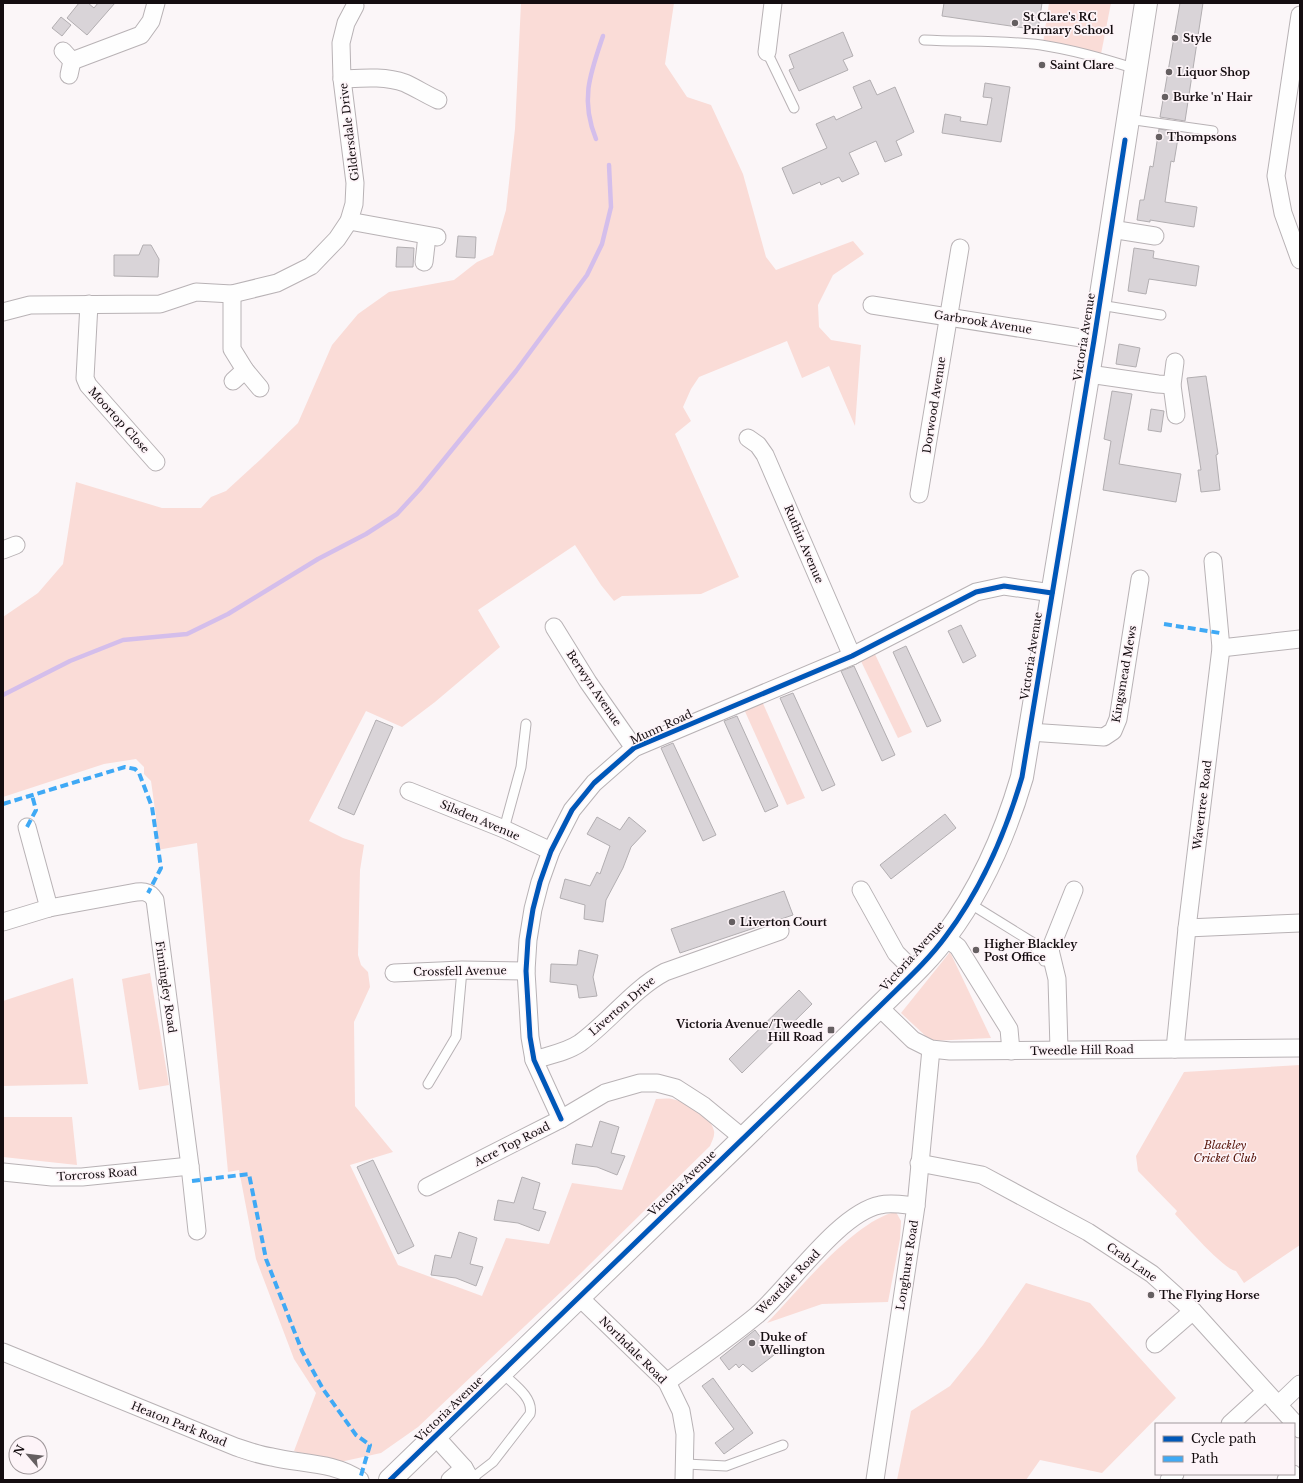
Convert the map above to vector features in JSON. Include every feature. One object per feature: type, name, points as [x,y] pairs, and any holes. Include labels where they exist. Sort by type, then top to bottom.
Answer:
[{"type":"main road","name":"Victoria Avenue","points":[[390,1480],[879,1007],[945,937],[969,903],[990,864],[1005,832],[1022,777],[1100,306],[1146,3]]},
{"type":"street","points":[[68,63],[141,35],[151,21],[156,3]]},
{"type":"street","points":[[767,52],[773,3]]},
{"type":"street","name":"Gildersdale Drive","points":[[3,312],[30,305],[160,304],[196,292],[232,294],[277,283],[311,266],[323,256],[349,221],[354,204],[356,183],[342,79],[341,43],[346,23],[354,4]]},
{"type":"street","points":[[1300,15],[1276,176],[1283,214],[1300,260]]},
{"type":"street","points":[[342,79],[381,78],[393,80],[405,83],[438,100]]},
{"type":"street","points":[[349,221],[432,236],[424,262]]},
{"type":"street","points":[[1111,230],[1155,236]]},
{"type":"street","name":"Dorwood Avenue","points":[[919,494],[960,248]]},
{"type":"street","points":[[232,294],[232,349],[239,376],[260,388]]},
{"type":"street","name":"Moortop Close","points":[[89,304],[85,378],[88,385],[145,440],[156,462]]},
{"type":"street","name":"Garbrook Avenue","points":[[872,304],[1094,340]]},
{"type":"street","points":[[1175,362],[1172,385],[1176,415]]},
{"type":"street","points":[[1089,374],[1172,385]]},
{"type":"street","name":"Ruthin Avenue","points":[[748,438],[758,445],[765,455],[852,656]]},
{"type":"street","name":"Wavertree Road","points":[[1175,1049],[1187,928],[1221,648],[1213,561]]},
{"type":"street","name":"Kingsmead Mews","points":[[1029,732],[1104,737],[1113,731],[1118,719],[1140,579]]},
{"type":"street","name":"Munn Road","points":[[561,1118],[534,1060],[530,1038],[526,971],[533,910],[540,882],[551,851],[572,810],[580,798],[607,770],[634,748],[852,656],[976,592],[1004,586],[1052,593]]},
{"type":"street","name":"Berwyn Avenue","points":[[554,627],[588,682],[634,748]]},
{"type":"street","points":[[1221,648],[1300,639]]},
{"type":"street","name":"Silsden Avenue","points":[[409,791],[504,829],[551,851]]},
{"type":"street","points":[[27,828],[49,908]]},
{"type":"street","points":[[861,890],[896,953],[914,971]]},
{"type":"street","points":[[1059,1049],[1057,979],[1050,950],[1074,890]]},
{"type":"street","name":"Finningley Road","points":[[3,922],[49,908],[142,891],[148,893],[155,900],[190,1166],[197,1231]]},
{"type":"street","points":[[1187,928],[1300,923]]},
{"type":"street","name":"Liverton Drive","points":[[534,1060],[563,1052],[579,1044],[651,979],[665,972],[780,931]]},
{"type":"street","points":[[945,937],[958,947],[1009,1029],[1011,1051]]},
{"type":"street","name":"Crossfell Avenue","points":[[394,972],[462,970],[526,971]]},
{"type":"street","name":"Tweedle Hill Road","points":[[879,1007],[913,1040],[931,1049],[950,1052],[1059,1049],[1300,1048]]},
{"type":"street","name":"Longhurst Road","points":[[875,1480],[916,1206],[931,1049]]},
{"type":"street","name":"Acre Top Road","points":[[426,1187],[561,1118],[605,1093],[640,1083],[657,1084],[676,1088],[704,1106],[743,1138]]},
{"type":"street","name":"Crab Lane","points":[[919,1163],[982,1175],[1088,1232],[1152,1274],[1193,1311],[1294,1423]]},
{"type":"street","name":"Torcross Road","points":[[3,1172],[52,1177],[82,1177],[190,1166]]},
{"type":"street","name":"Weardale Road","points":[[667,1382],[757,1314],[821,1247],[848,1222],[864,1211],[880,1205],[916,1206]]},
{"type":"street","name":"Northdale Road","points":[[579,1297],[667,1382],[681,1411],[685,1434],[685,1472]]},
{"type":"street","points":[[1155,1344],[1193,1311]]},
{"type":"street","name":"Heaton Park Road","points":[[3,1352],[236,1447],[272,1457],[330,1467],[349,1473],[360,1480]]},
{"type":"street","points":[[1278,1405],[1300,1384]]},
{"type":"street","points":[[1231,1423],[1265,1392]]},
{"type":"street","points":[[436,1436],[469,1476],[450,1480]]},
{"type":"lane","points":[[924,40],[1014,43],[1042,46],[1085,53],[1136,69]]},
{"type":"lane","points":[[767,52],[794,108]]},
{"type":"lane","points":[[1128,119],[1213,131]]},
{"type":"lane","points":[[1100,306],[1161,315]]},
{"type":"lane","points":[[504,829],[521,767],[526,724]]},
{"type":"lane","points":[[969,903],[1032,942],[1044,961],[1052,958]]},
{"type":"lane","points":[[428,1084],[456,1036],[462,970]]},
{"type":"lane","points":[[469,1476],[493,1462],[530,1414],[531,1408],[528,1400],[502,1372]]},
{"type":"lane","points":[[685,1472],[726,1466],[783,1445]]},
{"type":"green space","points":[[521,3],[674,3],[665,64],[687,97],[711,105],[743,174],[766,257],[776,270],[853,241],[864,254],[833,275],[818,305],[819,327],[831,340],[861,345],[855,426],[829,366],[802,378],[787,341],[699,377],[691,389],[683,407],[691,421],[675,434],[739,577],[701,594],[622,596],[614,601],[601,585],[575,545],[478,610],[500,647],[435,702],[402,727],[366,711],[309,821],[343,838],[364,845],[360,870],[358,955],[361,965],[368,972],[370,987],[354,1022],[355,1106],[393,1152],[350,1165],[398,1265],[482,1296],[506,1238],[549,1244],[572,1183],[622,1190],[656,1099],[672,1099],[691,1106],[698,1110],[708,1120],[714,1131],[710,1146],[580,1274],[418,1427],[381,1453],[331,1464],[294,1451],[316,1393],[294,1359],[256,1259],[239,1170],[228,1172],[197,843],[157,850],[156,817],[151,781],[144,774],[144,767],[136,759],[104,764],[3,797],[3,617],[38,593],[63,564],[76,482],[162,508],[201,508],[211,497],[226,491],[298,423],[332,345],[358,314],[389,292],[454,280],[477,262],[493,255],[506,210],[515,129]]},
{"type":"green space","points":[[1049,3],[1111,3],[1101,54],[1043,43]]},
{"type":"green space","points":[[873,650],[912,732],[898,738],[859,657]]},
{"type":"green space","points":[[761,699],[805,798],[787,805],[743,707]]},
{"type":"green space","points":[[950,952],[991,1038],[931,1041],[901,1013]]},
{"type":"green space","points":[[150,973],[169,1085],[139,1090],[122,979]]},
{"type":"green space","points":[[73,978],[88,1084],[3,1086],[3,1001]]},
{"type":"green space","name":"Blackley Cricket Club","points":[[1300,1065],[1300,1245],[1244,1283],[1236,1271],[1222,1263],[1195,1236],[1175,1214],[1177,1211],[1138,1171],[1136,1156],[1184,1072]]},
{"type":"green space","points":[[3,1117],[72,1117],[77,1165],[3,1157]]},
{"type":"green space","points":[[896,1212],[901,1221],[900,1239],[888,1302],[822,1304],[767,1323],[845,1242],[863,1228],[880,1218]]},
{"type":"green space","points":[[1026,1283],[1090,1303],[1176,1398],[1102,1473],[1040,1460],[1026,1480],[897,1480],[911,1411],[950,1386],[983,1345]]},
{"type":"building","points":[[79,3],[88,3],[94,8],[98,3],[115,3],[87,35],[67,18]]},
{"type":"building","name":"St Clare's RC Primary School","points":[[944,3],[1042,3],[1038,30],[942,16]]},
{"type":"building","points":[[1180,3],[1203,3],[1185,121],[1160,117]]},
{"type":"building","points":[[61,17],[71,25],[62,36],[52,28]]},
{"type":"building","points":[[843,32],[853,56],[843,60],[848,70],[799,91],[789,70],[794,68],[789,55]]},
{"type":"building","points":[[870,80],[877,95],[895,87],[914,132],[896,141],[902,155],[885,162],[876,141],[849,153],[859,174],[842,182],[839,177],[821,185],[820,182],[793,194],[782,168],[827,148],[816,124],[834,116],[836,120],[862,108],[853,87]]},
{"type":"building","points":[[985,83],[1010,87],[1001,142],[942,133],[945,114],[961,117],[960,121],[987,125],[992,98],[983,97]]},
{"type":"building","points":[[1159,129],[1179,132],[1174,162],[1171,161],[1165,202],[1197,207],[1194,227],[1150,220],[1150,222],[1137,220],[1140,200],[1144,200],[1150,166],[1153,167]]},
{"type":"building","points":[[458,236],[476,237],[475,258],[456,257]]},
{"type":"building","points":[[143,245],[151,245],[159,259],[158,277],[114,276],[114,255],[139,255]]},
{"type":"building","points":[[397,247],[414,248],[413,267],[396,267]]},
{"type":"building","points":[[1134,248],[1154,251],[1153,258],[1199,266],[1196,286],[1149,279],[1146,294],[1128,291]]},
{"type":"building","points":[[1119,344],[1140,348],[1136,367],[1116,364]]},
{"type":"building","points":[[1206,376],[1218,454],[1216,455],[1220,490],[1201,492],[1198,470],[1201,470],[1187,378]]},
{"type":"building","points":[[1112,391],[1132,394],[1119,464],[1181,474],[1176,502],[1103,490],[1111,441],[1104,439]]},
{"type":"building","points":[[1151,409],[1164,411],[1161,432],[1148,430]]},
{"type":"building","points":[[961,625],[976,656],[963,663],[948,631]]},
{"type":"building","points":[[906,646],[941,721],[927,727],[893,652]]},
{"type":"building","points":[[854,666],[895,755],[882,761],[841,671]]},
{"type":"building","points":[[793,693],[835,785],[822,791],[780,698]]},
{"type":"building","points":[[737,716],[778,806],[765,812],[724,721]]},
{"type":"building","points":[[376,720],[393,727],[354,815],[338,808]]},
{"type":"building","points":[[673,743],[716,835],[703,841],[661,748]]},
{"type":"building","points":[[945,814],[956,828],[891,879],[880,865]]},
{"type":"building","points":[[597,817],[620,830],[629,817],[646,831],[631,847],[623,868],[606,900],[603,922],[584,919],[585,905],[560,898],[565,879],[590,886],[597,872],[600,874],[610,846],[587,834]]},
{"type":"building","name":"Liverton Court","points":[[784,891],[793,915],[680,953],[671,929]]},
{"type":"building","points":[[579,950],[598,955],[593,977],[597,996],[579,998],[577,985],[550,982],[551,964],[577,965]]},
{"type":"building","points":[[799,990],[812,1004],[742,1073],[729,1059]]},
{"type":"building","points":[[600,1121],[619,1127],[611,1153],[625,1156],[617,1175],[597,1167],[572,1164],[576,1144],[592,1147]]},
{"type":"building","points":[[373,1160],[414,1246],[398,1254],[357,1167]]},
{"type":"building","points":[[522,1177],[540,1183],[533,1209],[546,1212],[539,1231],[518,1223],[494,1220],[498,1200],[514,1203]]},
{"type":"building","points":[[459,1232],[477,1238],[470,1264],[483,1267],[476,1286],[456,1278],[431,1275],[435,1255],[451,1258]]},
{"type":"building","name":"Duke of Wellington","points":[[755,1330],[774,1355],[752,1372],[743,1364],[739,1368],[736,1364],[729,1370],[720,1358]]},
{"type":"building","points":[[713,1378],[753,1433],[724,1454],[715,1443],[734,1429],[702,1386]]},
{"type":"waterway","points":[[596,139],[591,125],[588,99],[591,75],[603,36]]},
{"type":"waterway","points":[[3,695],[70,661],[123,640],[187,634],[228,614],[318,559],[366,534],[397,514],[420,489],[516,371],[587,275],[602,244],[611,207],[609,165]]},
{"type":"marked path","points":[[1164,624],[1220,633]]},
{"type":"marked path","points":[[3,804],[125,767],[135,769],[139,773],[152,807],[161,868],[148,893]]},
{"type":"marked path","points":[[27,827],[36,810],[32,795]]},
{"type":"marked path","points":[[192,1181],[249,1174],[266,1259],[302,1351],[323,1389],[356,1435],[370,1445],[360,1479]]},
{"type":"cycle path","points":[[390,1480],[914,973],[946,936],[971,899],[1000,840],[1022,777],[1094,340],[1125,140]]},
{"type":"cycle path","points":[[561,1119],[534,1060],[530,1037],[526,971],[528,940],[533,909],[540,882],[551,851],[572,810],[594,783],[634,748],[852,656],[976,592],[1004,586],[1052,593]]},
{"type":"place","name":"St Clare's RC Primary School","points":[[1015,23]]},
{"type":"place","name":"Style","points":[[1175,38]]},
{"type":"place","name":"Saint Clare","points":[[1042,65]]},
{"type":"place","name":"Liquor Shop","points":[[1169,72]]},
{"type":"place","name":"Burke 'n' Hair","points":[[1165,97]]},
{"type":"place","name":"Thompsons","points":[[1159,137]]},
{"type":"place","name":"Liverton Court","points":[[732,922]]},
{"type":"place","name":"Higher Blackley Post Office","points":[[976,950]]},
{"type":"place","name":"Victoria Avenue/Tweedle Hill Road","points":[[831,1030]]},
{"type":"place","name":"The Flying Horse","points":[[1151,1295]]},
{"type":"place","name":"Duke of Wellington","points":[[752,1343]]}]
